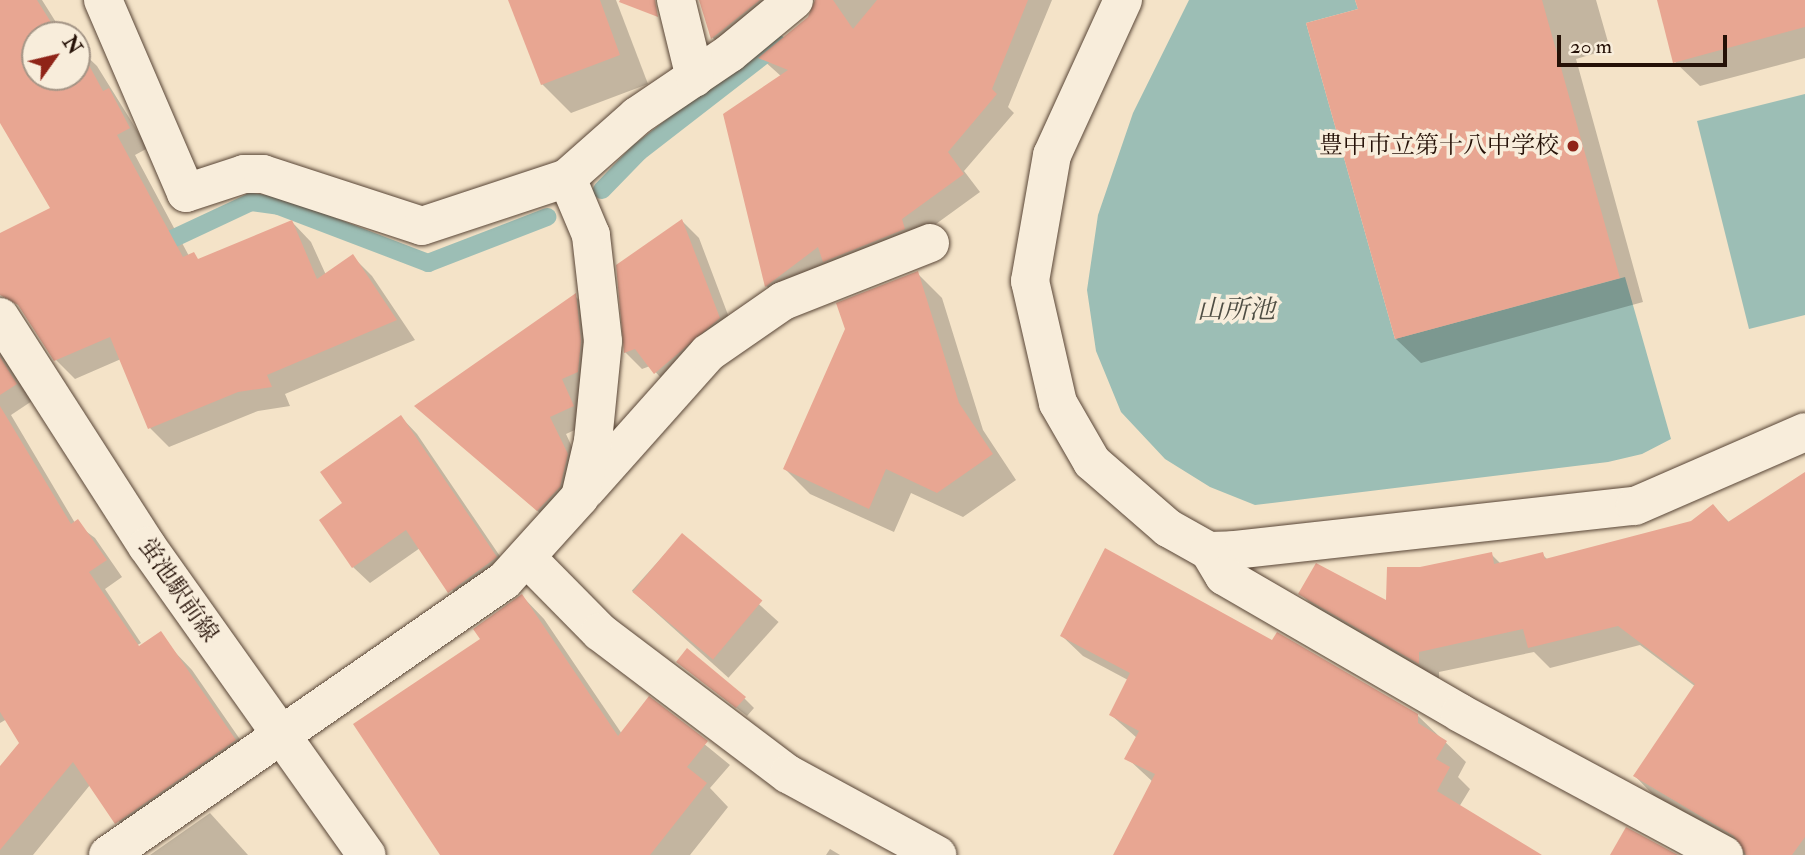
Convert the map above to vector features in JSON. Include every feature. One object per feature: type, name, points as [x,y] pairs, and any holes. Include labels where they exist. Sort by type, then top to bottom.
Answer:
[{"type":"street","points":[[103,0],[186,193],[244,174],[263,174],[422,226],[567,178],[637,116],[695,78],[794,0]]},
{"type":"street","points":[[676,0],[695,78]]},
{"type":"street","points":[[1123,0],[1052,155],[1030,281],[1058,403],[1092,462],[1168,528],[1209,551],[1224,576],[1460,713],[1724,855]]},
{"type":"street","points":[[567,178],[591,235],[603,341],[593,441],[580,497]]},
{"type":"street","points":[[107,855],[504,581],[708,353],[783,301],[930,243]]},
{"type":"street","name":"蛍池駅前線","points":[[0,317],[132,524],[280,737],[367,855]]},
{"type":"street","points":[[1209,551],[1635,506],[1805,432]]},
{"type":"street","points":[[527,558],[600,632],[788,774],[937,855]]},
{"type":"water","name":"山所池","points":[[1189,0],[1355,0],[1358,9],[1306,23],[1395,339],[1625,277],[1671,439],[1642,454],[1608,462],[1255,505],[1210,487],[1165,459],[1121,412],[1096,351],[1087,290],[1098,215],[1133,113]]},
{"type":"water","points":[[1805,94],[1805,315],[1749,329],[1697,121]]},
{"type":"building","points":[[0,0],[37,0],[50,21],[21,21],[21,91],[91,91],[91,69],[103,91],[109,88],[130,128],[117,135],[183,257],[194,252],[198,259],[292,220],[317,279],[353,254],[397,320],[267,375],[272,387],[238,392],[148,429],[110,337],[54,361],[18,305],[0,295],[0,233],[50,208],[0,123]]},
{"type":"building","points":[[508,0],[600,0],[620,55],[541,85]]},
{"type":"building","points":[[655,0],[658,17],[619,2]]},
{"type":"building","points":[[699,0],[760,0],[711,39]]},
{"type":"building","points":[[815,0],[833,0],[853,29],[877,0],[1028,0],[992,89],[997,94],[948,152],[964,174],[902,219],[905,229],[823,262],[818,247],[765,287],[723,114],[788,70],[758,58],[808,17]]},
{"type":"building","points":[[1355,0],[1542,0],[1620,278],[1395,339],[1306,23],[1358,9]]},
{"type":"building","points":[[1657,0],[1805,0],[1805,27],[1673,63]]},
{"type":"building","points":[[682,219],[720,318],[654,374],[635,349],[624,353],[616,265]]},
{"type":"building","points":[[918,271],[959,403],[993,454],[937,493],[886,469],[869,509],[783,469],[845,329],[836,303]]},
{"type":"building","points":[[576,293],[581,341],[578,372],[562,379],[574,406],[550,417],[568,454],[560,487],[537,511],[414,406]]},
{"type":"building","points":[[0,357],[17,384],[0,395]]},
{"type":"building","points":[[0,406],[71,524],[78,519],[107,560],[89,572],[139,646],[161,631],[236,740],[115,824],[73,762],[0,850],[0,766],[19,743],[0,712]]},
{"type":"building","points":[[401,415],[497,557],[448,593],[406,530],[352,568],[319,520],[342,503],[320,472]]},
{"type":"building","points":[[1805,472],[1805,837],[1792,855],[1746,855],[1734,836],[1633,776],[1695,684],[1618,626],[1528,648],[1523,629],[1419,652],[1419,664],[1298,594],[1316,563],[1386,600],[1387,567],[1420,567],[1492,552],[1494,564],[1543,552],[1545,559],[1691,521],[1713,504],[1728,522]]},
{"type":"building","points":[[682,533],[762,600],[713,659],[633,592]]},
{"type":"building","points":[[1105,548],[1272,640],[1277,632],[1418,714],[1418,723],[1447,741],[1436,759],[1450,767],[1437,791],[1542,855],[1113,855],[1155,774],[1124,759],[1139,731],[1109,715],[1130,673],[1060,636]]},
{"type":"building","points":[[522,594],[618,736],[649,696],[708,741],[687,767],[707,783],[650,855],[440,855],[353,724],[480,639],[473,629]]},
{"type":"building","points":[[687,648],[746,697],[736,708],[676,662]]},
{"type":"building","points":[[1626,827],[1678,855],[1610,855]]},
{"type":"waterway","points":[[602,190],[639,152],[778,44]]},
{"type":"waterway","points":[[153,248],[251,202],[279,206],[428,263],[547,217]]},
{"type":"place","name":"豊中市立第十八中学校","points":[[1573,146]]}]
